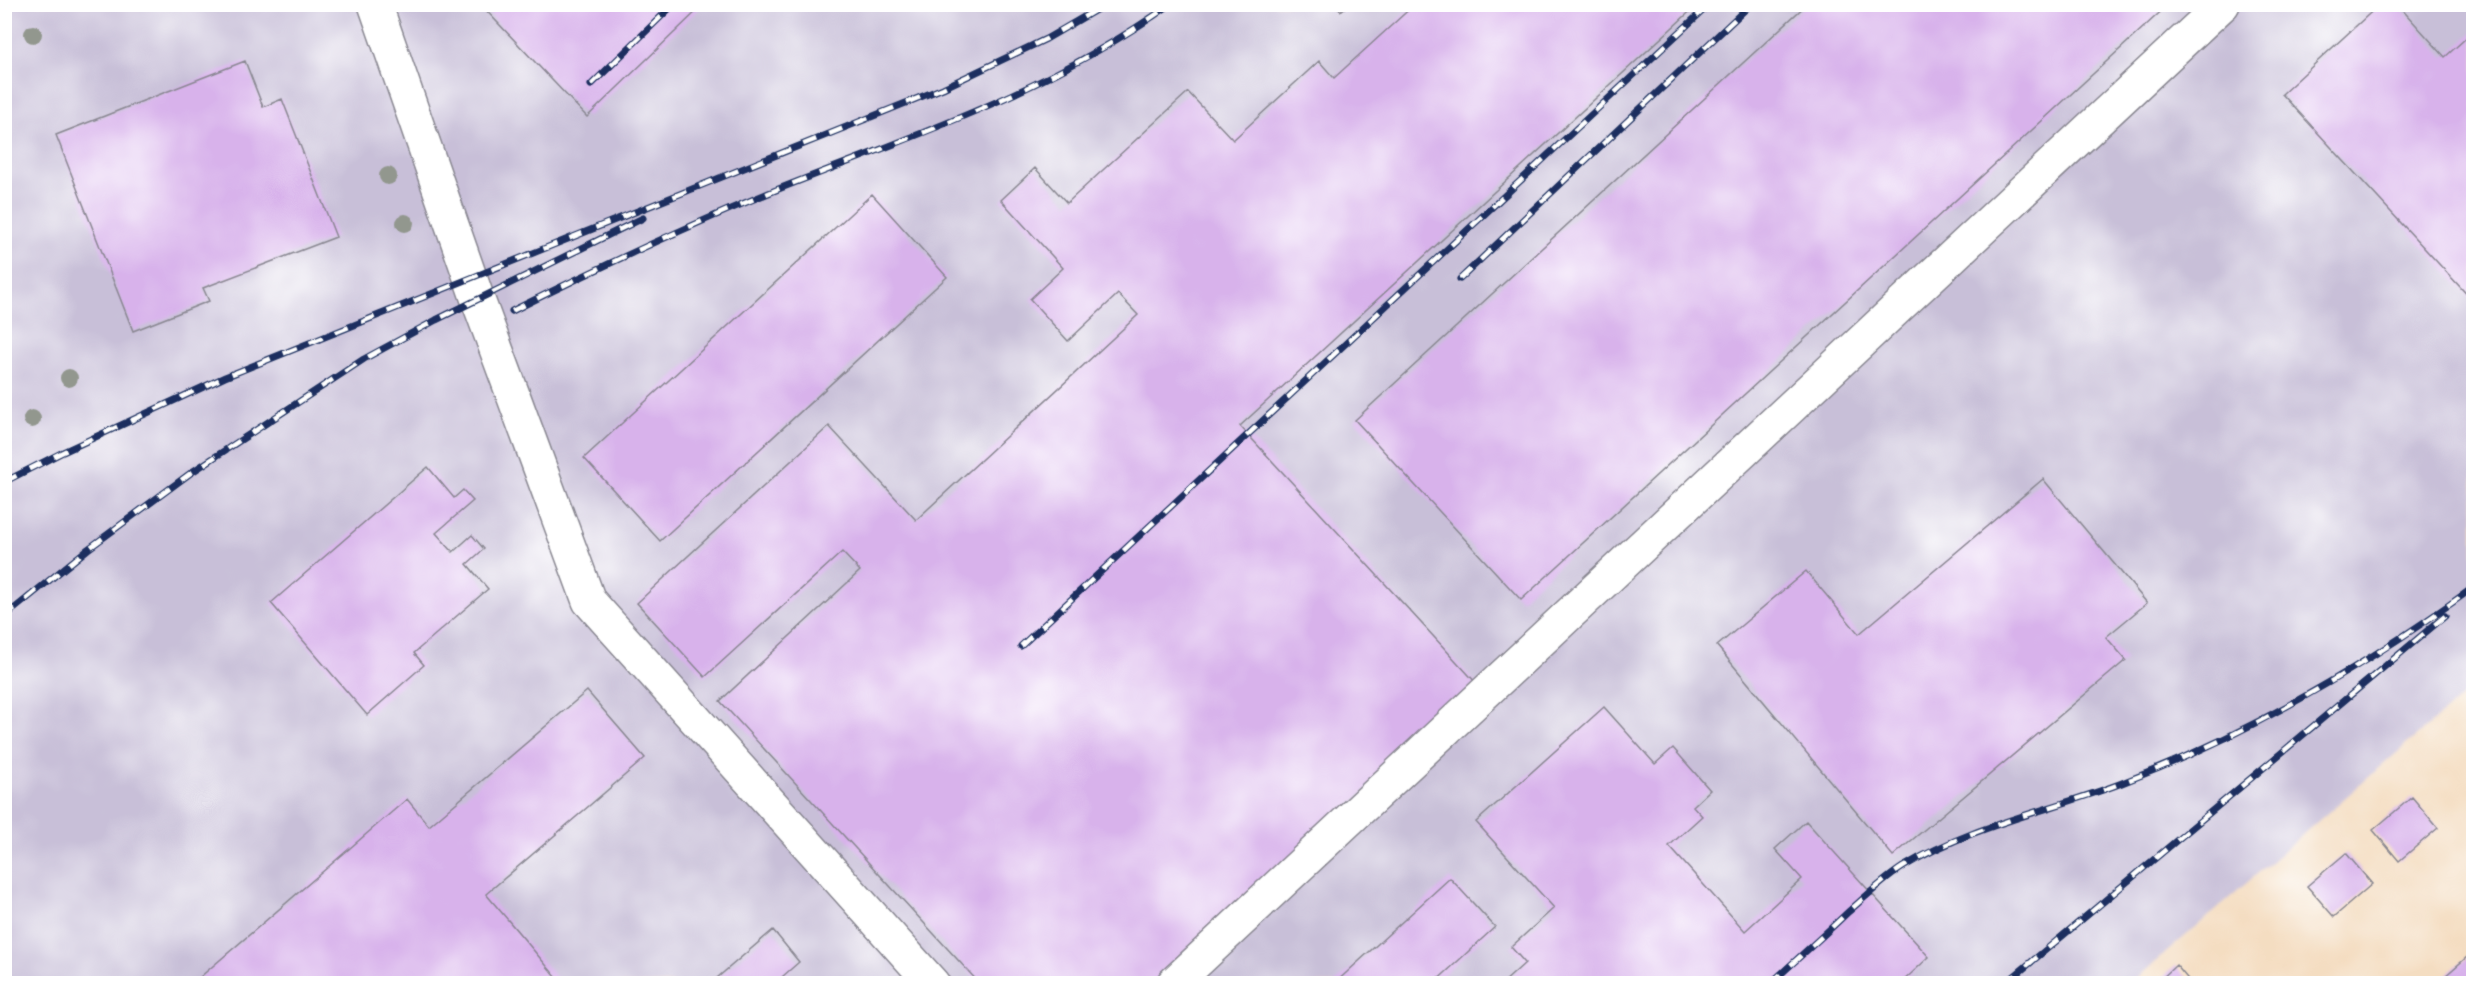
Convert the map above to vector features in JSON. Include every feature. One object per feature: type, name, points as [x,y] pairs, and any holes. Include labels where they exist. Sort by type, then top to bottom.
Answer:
[{"type":"lane","points":[[375,4],[478,300],[589,601],[933,984]]},
{"type":"lane","points":[[1173,984],[2223,4]]},
{"type":"shaded area","points":[[5,5],[2473,5],[2473,687],[2131,983],[5,984]]},
{"type":"building","points":[[480,4],[704,4],[587,117]]},
{"type":"building","points":[[1335,4],[1349,4],[1341,11]]},
{"type":"building","points":[[1415,4],[1698,4],[1240,426],[1479,686],[1156,984],[980,984],[720,701],[860,571],[842,552],[705,677],[637,603],[829,426],[916,520],[1138,315],[1118,294],[1068,341],[1030,299],[1063,268],[1001,200],[1035,168],[1067,203],[1188,92],[1233,140],[1319,61],[1334,78]]},
{"type":"building","points":[[1807,4],[2169,4],[1521,600],[1355,420]]},
{"type":"building","points":[[2380,4],[2397,4],[2445,57],[2474,31],[2474,302],[2282,94]]},
{"type":"building","points":[[245,61],[263,107],[282,99],[336,237],[203,288],[209,301],[133,331],[56,135]]},
{"type":"building","points":[[872,194],[947,277],[660,541],[584,458]]},
{"type":"building","points":[[428,467],[454,498],[463,490],[473,501],[436,533],[453,552],[472,535],[484,549],[467,564],[488,589],[414,653],[424,665],[367,715],[271,603]]},
{"type":"building","points":[[2043,479],[2147,603],[2106,637],[2126,660],[1893,856],[1717,646],[1806,571],[1859,634]]},
{"type":"building","points":[[587,691],[645,758],[486,894],[562,984],[192,984],[407,799],[429,826]]},
{"type":"building","points":[[1604,707],[1655,764],[1673,748],[1710,790],[1693,806],[1702,816],[1669,846],[1745,931],[1802,879],[1775,849],[1806,821],[1929,957],[1900,984],[1502,984],[1525,963],[1511,947],[1554,908],[1476,822]]},
{"type":"building","points":[[2412,797],[2438,828],[2399,861],[2373,830]]},
{"type":"building","points":[[2346,853],[2372,884],[2334,917],[2307,886]]},
{"type":"building","points":[[1450,878],[1495,927],[1433,984],[1334,984]]},
{"type":"building","points":[[773,930],[799,962],[774,984],[710,984]]},
{"type":"building","points":[[2474,951],[2474,984],[2436,984]]},
{"type":"building","points":[[2176,965],[2192,984],[2156,984]]},
{"type":"railway","points":[[591,85],[674,4]]},
{"type":"railway","points":[[4,482],[225,377],[943,88],[1046,39],[1106,4]]},
{"type":"railway","points":[[512,311],[713,217],[932,129],[1030,86],[1125,35],[1171,4]]},
{"type":"railway","points":[[1021,646],[1710,4]]},
{"type":"railway","points":[[1460,279],[1751,4]]},
{"type":"railway","points":[[4,617],[88,549],[192,472],[364,359],[436,320],[643,218]]},
{"type":"railway","points":[[1770,984],[1867,895],[1903,867],[1982,830],[2094,793],[2169,764],[2260,721],[2348,671],[2474,587]]},
{"type":"railway","points":[[2005,984],[2445,616]]}]
